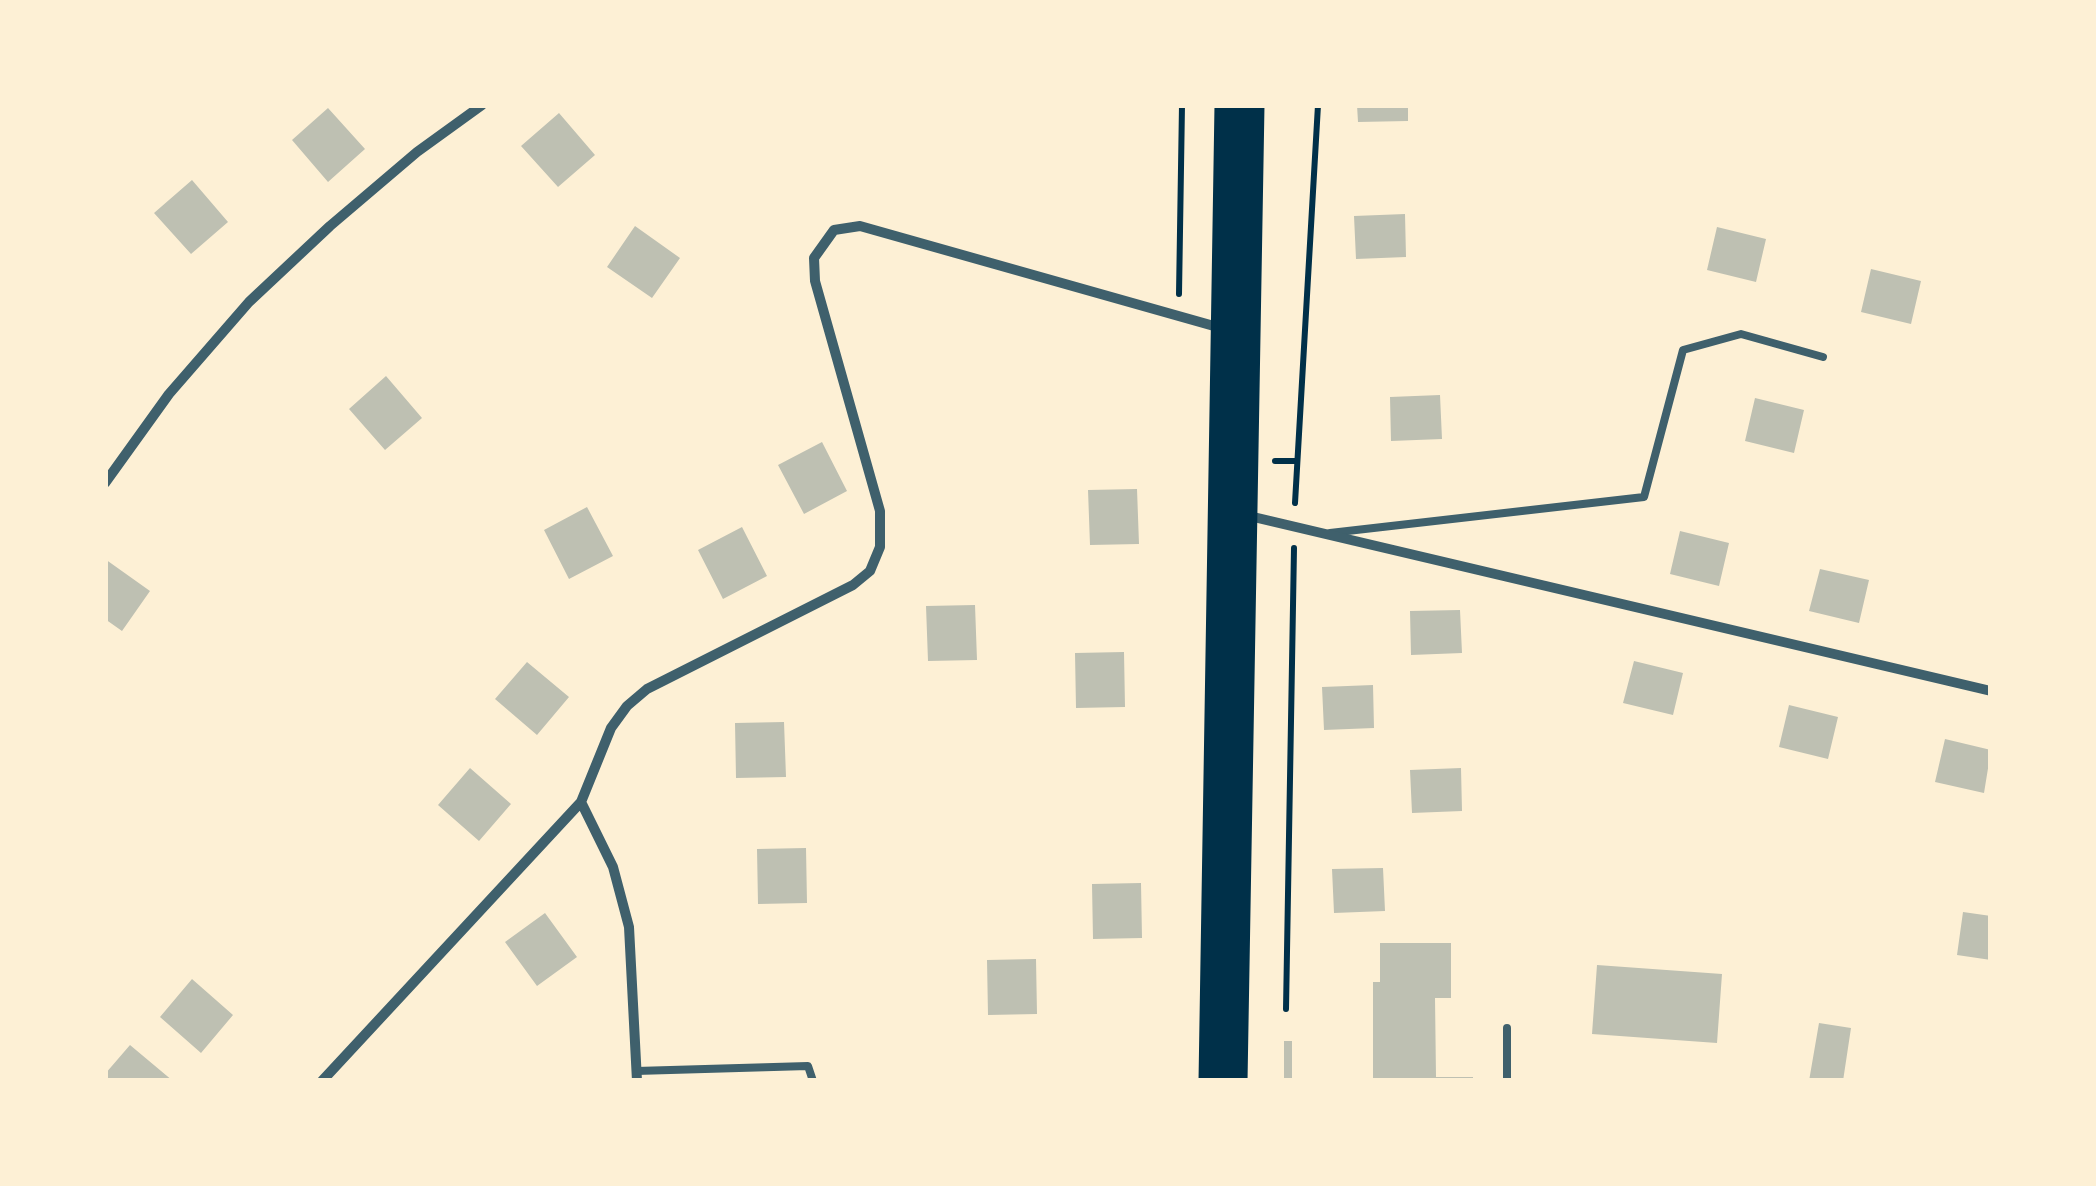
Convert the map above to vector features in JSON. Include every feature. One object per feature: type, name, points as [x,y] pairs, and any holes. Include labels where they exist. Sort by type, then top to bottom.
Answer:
[{"type":"main road","points":[[1212,1081],[1228,105]]},
{"type":"main road","points":[[1236,1081],[1252,105]]},
{"type":"street","points":[[105,484],[169,394],[248,302],[403,164],[482,105]]},
{"type":"street","points":[[322,1081],[580,802],[612,728],[628,706],[647,689],[853,585],[870,571],[880,547],[880,511],[816,282],[814,258],[834,230],[860,226],[1182,320],[1222,328]]},
{"type":"street","points":[[1244,515],[1991,691]]},
{"type":"street","points":[[580,802],[613,867],[629,927],[636,1076]]},
{"type":"lane","points":[[1330,533],[1644,496],[1682,350],[1741,334],[1823,357]]},
{"type":"lane","points":[[1506,1028],[1507,1081]]},
{"type":"lane","points":[[636,1076],[808,1066],[813,1081]]},
{"type":"path","points":[[1179,307],[1182,105]]},
{"type":"path","points":[[1294,512],[1318,105]]},
{"type":"path","points":[[1275,461],[1296,462]]},
{"type":"path","points":[[1286,1009],[1294,546]]},
{"type":"building","points":[[1357,105],[1408,105],[1408,121],[1358,122]]},
{"type":"building","points":[[328,108],[365,149],[328,182],[292,140]]},
{"type":"building","points":[[559,113],[595,155],[558,187],[521,146]]},
{"type":"building","points":[[192,180],[228,222],[191,254],[154,213]]},
{"type":"building","points":[[1405,214],[1406,257],[1356,259],[1354,216]]},
{"type":"building","points":[[635,226],[680,258],[652,298],[607,267]]},
{"type":"building","points":[[1717,227],[1766,239],[1756,282],[1707,270]]},
{"type":"building","points":[[1871,269],[1921,281],[1911,324],[1861,312]]},
{"type":"building","points":[[386,376],[422,418],[385,450],[349,409]]},
{"type":"building","points":[[1440,395],[1442,439],[1391,441],[1390,397]]},
{"type":"building","points":[[1755,398],[1804,410],[1794,453],[1745,441]]},
{"type":"building","points":[[822,442],[847,491],[804,514],[778,465]]},
{"type":"building","points":[[1137,489],[1139,544],[1090,545],[1088,490]]},
{"type":"building","points":[[587,507],[613,556],[569,579],[544,530]]},
{"type":"building","points":[[742,527],[767,576],[723,599],[698,550]]},
{"type":"building","points":[[1680,531],[1729,543],[1719,586],[1670,574]]},
{"type":"building","points":[[105,559],[150,591],[122,631],[105,619]]},
{"type":"building","points":[[1820,569],[1869,580],[1859,623],[1809,611]]},
{"type":"building","points":[[975,605],[977,660],[928,661],[926,606]]},
{"type":"building","points":[[1460,610],[1462,653],[1411,655],[1410,611]]},
{"type":"building","points":[[1124,652],[1125,707],[1076,708],[1075,653]]},
{"type":"building","points":[[1634,661],[1683,673],[1673,715],[1623,703]]},
{"type":"building","points":[[527,662],[569,697],[537,735],[495,699]]},
{"type":"building","points":[[1373,685],[1374,728],[1324,730],[1322,687]]},
{"type":"building","points":[[1789,705],[1838,717],[1828,759],[1779,747]]},
{"type":"building","points":[[784,722],[786,777],[736,778],[735,723]]},
{"type":"building","points":[[1945,739],[1991,750],[1984,793],[1935,782]]},
{"type":"building","points":[[470,768],[511,804],[479,841],[438,805]]},
{"type":"building","points":[[1461,768],[1462,811],[1412,813],[1410,770]]},
{"type":"building","points":[[806,848],[807,903],[758,904],[757,849]]},
{"type":"building","points":[[1383,868],[1385,911],[1334,913],[1332,869]]},
{"type":"building","points":[[1141,883],[1142,938],[1093,939],[1092,884]]},
{"type":"building","points":[[1963,912],[1991,916],[1991,960],[1957,955]]},
{"type":"building","points":[[545,913],[577,957],[537,986],[505,942]]},
{"type":"building","points":[[1380,943],[1451,943],[1451,998],[1435,998],[1436,1077],[1473,1077],[1473,1081],[1373,1081],[1373,982],[1380,982]]},
{"type":"building","points":[[1036,959],[1037,1014],[988,1015],[987,960]]},
{"type":"building","points":[[1597,965],[1722,974],[1717,1043],[1592,1034]]},
{"type":"building","points":[[192,979],[233,1015],[201,1053],[160,1017]]},
{"type":"building","points":[[1819,1023],[1851,1028],[1843,1081],[1809,1081]]},
{"type":"building","points":[[1284,1041],[1292,1041],[1292,1079],[1284,1079]]},
{"type":"building","points":[[130,1045],[173,1081],[105,1081],[105,1074]]}]
